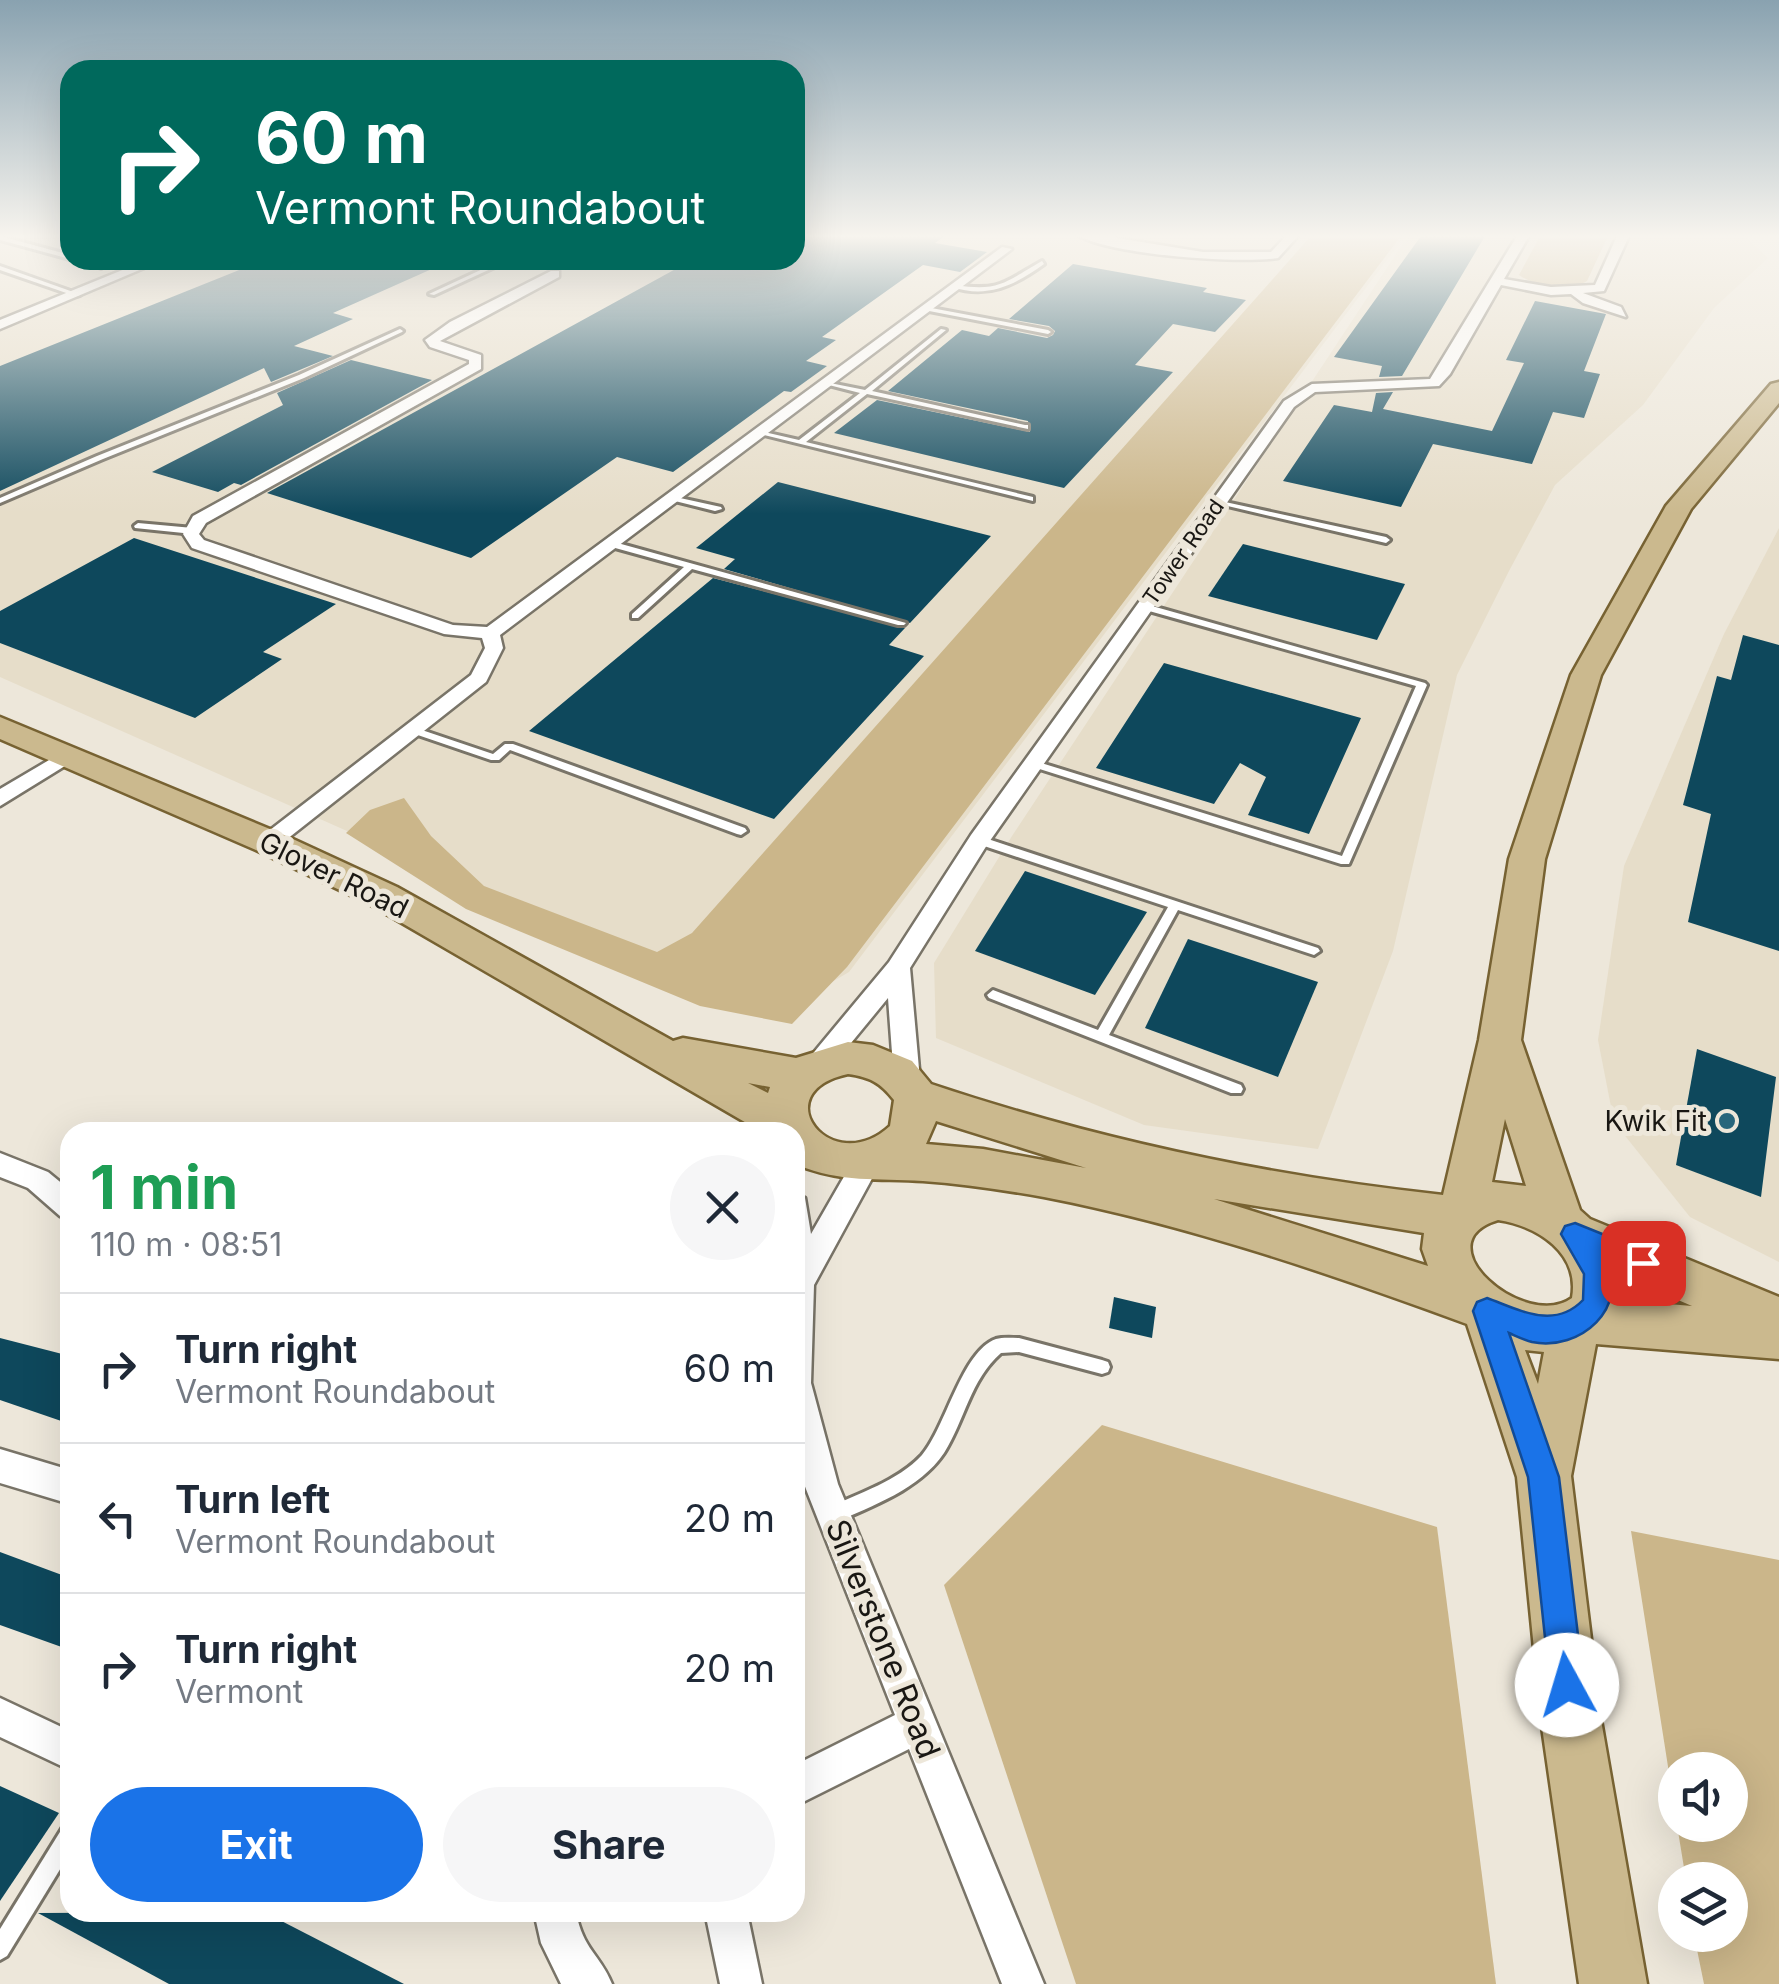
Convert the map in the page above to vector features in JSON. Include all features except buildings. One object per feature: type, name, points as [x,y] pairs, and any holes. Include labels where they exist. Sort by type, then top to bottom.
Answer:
[{"type":"main road","points":[[1613,1984],[1571,1720],[1544,1477],[1485,1309],[1463,1289],[1445,1250],[1447,1232],[1459,1213],[1500,1040],[1527,859],[1586,675],[1680,506],[1779,390]]},
{"type":"main road","name":"Glover Road","points":[[0,727],[269,842],[384,896],[655,1049],[775,1122]]},
{"type":"main road","points":[[1500,1040],[1568,1228],[1593,1262],[1599,1290],[1595,1306],[1579,1322],[1544,1477]]},
{"type":"main road","name":"Glover Road","points":[[655,1049],[810,1070]]},
{"type":"main road","points":[[788,1122],[785,1108],[790,1091],[810,1070],[857,1057],[876,1060],[912,1088],[1026,1133],[1248,1188],[1341,1205],[1459,1213],[1498,1200],[1519,1203],[1779,1320]]},
{"type":"main road","points":[[872,1160],[906,1140],[915,1126],[912,1088]]},
{"type":"main road","points":[[805,1147],[827,1160],[980,1168],[1067,1183],[1310,1246],[1532,1329],[1579,1322],[1779,1336]]},
{"type":"street","points":[[449,329],[432,340],[434,344],[469,353],[476,358],[476,366],[200,520],[193,531],[198,544],[452,630],[490,634],[900,329]]},
{"type":"street","name":"Tower Road","points":[[810,1070],[898,968],[980,840],[1288,404],[1312,388],[1434,383],[1470,329]]},
{"type":"street","points":[[269,842],[479,678],[494,648],[490,634]]},
{"type":"street","points":[[0,799],[66,756]]},
{"type":"street","points":[[898,968],[912,1088]]},
{"type":"street","name":"Silverstone Road","points":[[805,1272],[872,1160]]},
{"type":"street","points":[[0,1165],[38,1180],[60,1199]]},
{"type":"street","name":"Silverstone Road","points":[[805,1419],[832,1516],[1023,1984]]},
{"type":"street","points":[[0,1466],[60,1484]]},
{"type":"street","points":[[0,1717],[60,1747]]},
{"type":"street","points":[[805,1781],[918,1724]]},
{"type":"street","points":[[557,1922],[572,1969],[591,1984]]},
{"type":"street","points":[[728,1922],[741,1984]]},
{"type":"lane","points":[[1030,329],[1048,332]]},
{"type":"lane","points":[[0,501],[92,458],[315,374],[400,330]]},
{"type":"lane","points":[[800,443],[943,330]]},
{"type":"lane","points":[[827,383],[1025,427]]},
{"type":"lane","points":[[760,433],[1030,500]]},
{"type":"lane","points":[[674,498],[718,509]]},
{"type":"lane","points":[[1219,502],[1386,540]]},
{"type":"lane","points":[[138,526],[193,531]]},
{"type":"lane","points":[[611,544],[901,624]]},
{"type":"lane","points":[[635,616],[690,566]]},
{"type":"lane","points":[[1034,764],[1344,861],[1422,685],[1145,607]]},
{"type":"lane","points":[[410,730],[495,758],[509,746],[741,831]]},
{"type":"lane","points":[[980,840],[1314,951]]},
{"type":"lane","points":[[1102,1035],[1175,905]]},
{"type":"lane","points":[[992,996],[1236,1089]]},
{"type":"lane","points":[[832,1516],[928,1462],[959,1411],[974,1368],[998,1346],[1018,1346],[1102,1367]]},
{"type":"lane","points":[[0,1949],[60,1850]]},
{"type":"shaded area","points":[[0,329],[1335,329],[849,972],[784,1010],[561,926],[0,677]]},
{"type":"shaded area","points":[[1229,329],[1331,329],[847,967],[792,1024],[700,1006],[466,909],[346,833],[370,810],[404,798],[431,836],[484,886],[657,952],[692,933]]},
{"type":"shaded area","points":[[1347,329],[1699,329],[1643,405],[1555,485],[1457,675],[1393,951],[1318,1149],[1144,1125],[936,1038],[934,963],[1012,836]]},
{"type":"shaded area","points":[[1779,528],[1779,1262],[1690,1217],[1614,1122],[1598,1040],[1624,866],[1724,634]]},
{"type":"shaded area","points":[[1102,1425],[1437,1527],[1496,1984],[1076,1984],[944,1585]]},
{"type":"shaded area","points":[[1631,1531],[1779,1560],[1779,1984],[1704,1984],[1697,1952],[1748,1952],[1748,1862],[1683,1862],[1680,1842],[1748,1842],[1748,1752],[1666,1752]]},
{"type":"place","name":"Kwik Fit","points":[[1727,1121]]},
{"type":"route","points":[[1567,1685],[1544,1477],[1487,1311],[1532,1329],[1555,1330],[1583,1320],[1595,1306],[1598,1271],[1575,1234],[1643,1263]]}]
